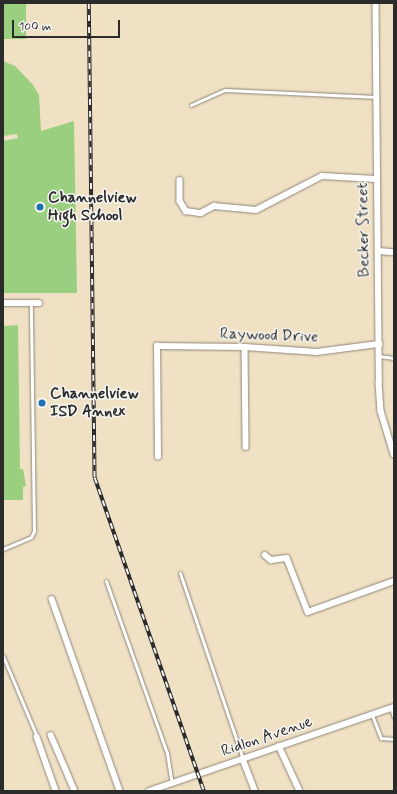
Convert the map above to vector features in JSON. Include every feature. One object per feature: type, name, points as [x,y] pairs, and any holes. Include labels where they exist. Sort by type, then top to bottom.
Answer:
[{"type":"street","name":"Becker Street","points":[[376,3],[379,97],[376,179],[381,411],[394,454]]},
{"type":"street","points":[[180,180],[180,201],[186,211],[201,213],[214,206],[256,210],[322,176],[376,179]]},
{"type":"street","points":[[378,251],[394,252]]},
{"type":"street","points":[[3,303],[39,302]]},
{"type":"street","name":"Raywood Drive","points":[[158,457],[157,346],[245,346],[317,352],[379,344]]},
{"type":"street","points":[[245,346],[246,447]]},
{"type":"street","points":[[265,555],[271,560],[287,558],[308,612],[394,581]]},
{"type":"street","points":[[52,599],[120,791]]},
{"type":"street","name":"Ridlon Avenue","points":[[149,791],[371,714],[393,708]]},
{"type":"street","points":[[51,735],[75,791]]},
{"type":"street","points":[[37,737],[56,791]]},
{"type":"street","points":[[279,746],[300,791]]},
{"type":"street","points":[[243,759],[255,791]]},
{"type":"lane","points":[[191,105],[225,90],[379,97]]},
{"type":"lane","points":[[3,549],[30,537],[34,531],[31,303]]},
{"type":"lane","points":[[379,356],[394,358]]},
{"type":"lane","points":[[180,573],[243,759]]},
{"type":"lane","points":[[106,580],[167,753],[172,783]]},
{"type":"lane","points":[[3,656],[37,737]]},
{"type":"lane","points":[[393,708],[394,718]]},
{"type":"lane","points":[[371,714],[381,738],[394,738]]},
{"type":"green space","points":[[3,3],[26,3],[26,39],[3,39]]},
{"type":"green space","name":"Channelview High School","points":[[3,61],[15,66],[33,85],[39,95],[41,131],[74,121],[77,293],[3,293],[3,141],[18,138],[17,134],[3,136]]},
{"type":"green space","points":[[18,325],[20,469],[23,469],[26,486],[23,487],[23,500],[3,500],[3,326]]},
{"type":"railway","points":[[89,3],[95,478],[204,791]]},
{"type":"place","name":"Channelview High School","points":[[40,207]]},
{"type":"place","name":"Channelview ISD Annex","points":[[42,403]]}]
